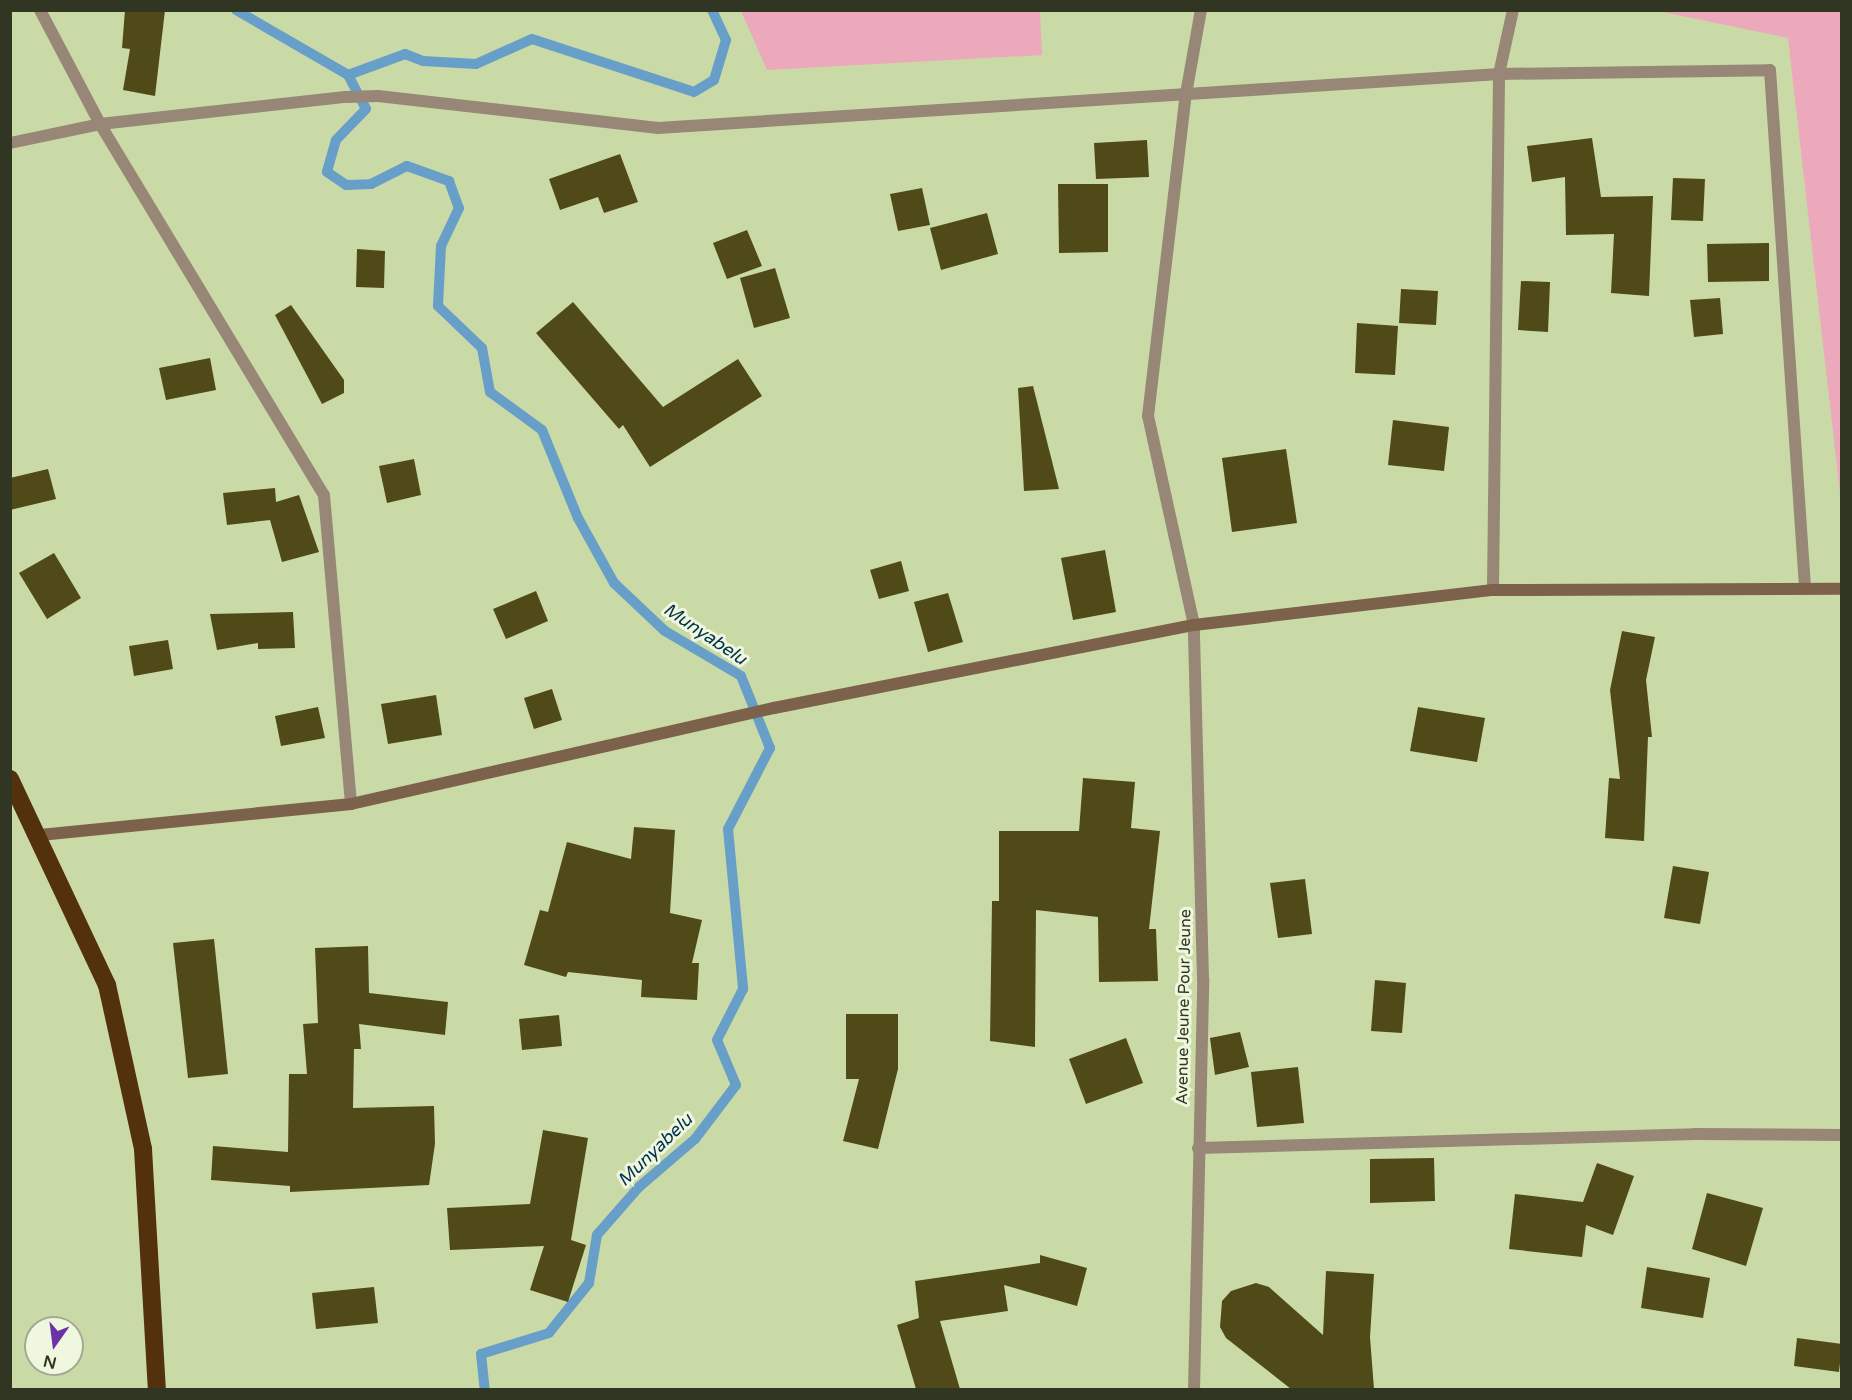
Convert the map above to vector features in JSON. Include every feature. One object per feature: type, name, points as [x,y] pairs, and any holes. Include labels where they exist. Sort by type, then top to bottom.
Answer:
[{"type":"highway","points":[[10,779],[40,835],[107,985],[143,1149],[157,1389]]},
{"type":"street","points":[[40,10],[100,124],[324,495],[351,804]]},
{"type":"street","name":"Avenue Jeune Pour Jeune","points":[[1194,1389],[1203,979],[1194,625],[1148,416],[1186,94],[1201,10]]},
{"type":"street","points":[[1493,590],[1500,74],[1513,10]]},
{"type":"street","points":[[10,143],[100,124],[346,97],[378,96],[658,128],[1500,74],[1770,70],[1805,587]]},
{"type":"street","points":[[40,835],[351,804],[774,708],[1194,625],[1493,590],[1805,587],[1842,589]]},
{"type":"street","points":[[1198,1148],[1695,1134],[1842,1135]]},
{"type":"shaded area","points":[[741,11],[1040,11],[1042,55],[767,70]]},
{"type":"shaded area","points":[[1658,11],[1841,11],[1841,502],[1788,38]]},
{"type":"building","points":[[125,10],[165,10],[155,96],[123,90],[130,49],[122,48]]},
{"type":"building","points":[[1592,138],[1601,197],[1653,196],[1649,296],[1611,293],[1614,234],[1566,235],[1565,177],[1532,182],[1527,146]]},
{"type":"building","points":[[1147,140],[1149,177],[1096,179],[1094,143]]},
{"type":"building","points":[[620,154],[638,202],[604,213],[598,197],[560,210],[549,179]]},
{"type":"building","points":[[1673,178],[1705,179],[1703,221],[1671,220]]},
{"type":"building","points":[[1058,184],[1108,184],[1108,252],[1059,253]]},
{"type":"building","points":[[922,188],[930,225],[898,231],[890,194]]},
{"type":"building","points":[[987,213],[998,254],[941,270],[930,228]]},
{"type":"building","points":[[747,230],[762,266],[727,279],[713,243]]},
{"type":"building","points":[[1769,243],[1769,281],[1708,282],[1707,244]]},
{"type":"building","points":[[357,249],[385,251],[384,288],[356,287]]},
{"type":"building","points":[[775,268],[790,318],[754,328],[740,278]]},
{"type":"building","points":[[1521,281],[1550,282],[1548,332],[1518,330]]},
{"type":"building","points":[[1401,289],[1438,291],[1436,325],[1399,323]]},
{"type":"building","points":[[1720,298],[1723,334],[1694,337],[1690,300]]},
{"type":"building","points":[[573,302],[663,407],[738,359],[762,396],[650,467],[623,425],[619,429],[536,333]]},
{"type":"building","points":[[291,305],[344,380],[344,393],[322,404],[275,315]]},
{"type":"building","points":[[1357,323],[1398,326],[1395,375],[1355,373]]},
{"type":"building","points":[[210,358],[216,390],[166,400],[159,368]]},
{"type":"building","points":[[1033,386],[1059,489],[1024,491],[1018,388]]},
{"type":"building","points":[[1393,420],[1449,427],[1444,471],[1388,465]]},
{"type":"building","points":[[1286,449],[1297,523],[1232,532],[1222,458]]},
{"type":"building","points":[[414,459],[421,495],[387,503],[379,466]]},
{"type":"building","points":[[48,469],[56,499],[10,510],[10,478]]},
{"type":"building","points":[[275,488],[276,502],[299,495],[319,552],[282,562],[270,520],[227,525],[223,493]]},
{"type":"building","points":[[1105,550],[1116,612],[1073,620],[1061,558]]},
{"type":"building","points":[[54,553],[81,598],[47,619],[19,573]]},
{"type":"building","points":[[901,561],[909,591],[879,599],[870,570]]},
{"type":"building","points":[[536,591],[548,621],[506,639],[493,609]]},
{"type":"building","points":[[948,593],[963,642],[928,652],[914,602]]},
{"type":"building","points":[[293,612],[295,648],[258,649],[258,643],[217,650],[210,614]]},
{"type":"building","points":[[1622,631],[1655,637],[1646,680],[1652,737],[1648,737],[1644,841],[1605,838],[1609,778],[1620,779],[1610,690]]},
{"type":"building","points":[[168,640],[173,669],[134,676],[129,646]]},
{"type":"building","points":[[552,689],[562,720],[534,729],[524,698]]},
{"type":"building","points":[[436,695],[442,735],[388,744],[381,704]]},
{"type":"building","points":[[318,707],[325,738],[281,746],[275,716]]},
{"type":"building","points":[[1418,707],[1485,718],[1477,762],[1410,751]]},
{"type":"building","points":[[1083,778],[1135,782],[1131,828],[1160,831],[1149,929],[1156,929],[1158,981],[1099,982],[1098,917],[1036,910],[1035,1047],[990,1041],[992,901],[999,901],[999,831],[1079,831]]},
{"type":"building","points":[[634,827],[675,830],[670,913],[702,920],[692,963],[699,963],[697,1000],[641,997],[642,980],[568,972],[566,977],[524,965],[540,910],[548,912],[567,842],[631,859]]},
{"type":"building","points":[[1673,866],[1709,872],[1700,924],[1664,918]]},
{"type":"building","points":[[1305,879],[1312,934],[1278,938],[1270,883]]},
{"type":"building","points":[[214,939],[228,1074],[188,1078],[173,943]]},
{"type":"building","points":[[368,946],[369,993],[448,1002],[445,1035],[359,1024],[361,1049],[354,1049],[353,1108],[434,1106],[435,1144],[429,1185],[290,1192],[290,1186],[211,1180],[213,1146],[288,1152],[289,1074],[307,1074],[303,1024],[318,1023],[315,948]]},
{"type":"building","points":[[1375,980],[1406,983],[1402,1033],[1371,1031]]},
{"type":"building","points":[[846,1014],[898,1014],[898,1069],[878,1149],[843,1141],[859,1079],[846,1079]]},
{"type":"building","points":[[559,1015],[562,1046],[522,1050],[519,1019]]},
{"type":"building","points":[[1240,1032],[1249,1067],[1215,1075],[1210,1038]]},
{"type":"building","points":[[1126,1038],[1143,1083],[1086,1104],[1069,1059]]},
{"type":"building","points":[[1298,1067],[1304,1123],[1257,1127],[1251,1072]]},
{"type":"building","points":[[543,1130],[588,1138],[571,1240],[586,1245],[568,1302],[530,1290],[544,1246],[450,1250],[447,1208],[530,1204]]},
{"type":"building","points":[[1434,1158],[1435,1201],[1370,1203],[1370,1159]]},
{"type":"building","points":[[1597,1163],[1634,1176],[1613,1235],[1586,1225],[1582,1257],[1509,1249],[1515,1194],[1583,1202]]},
{"type":"building","points":[[1707,1193],[1763,1208],[1746,1266],[1692,1249]]},
{"type":"building","points":[[1040,1255],[1087,1268],[1077,1306],[1004,1285],[1008,1311],[940,1321],[960,1389],[916,1389],[897,1325],[919,1318],[915,1281],[1040,1263]]},
{"type":"building","points":[[1647,1267],[1710,1278],[1703,1318],[1641,1308]]},
{"type":"building","points":[[1326,1271],[1374,1274],[1370,1337],[1374,1389],[1291,1389],[1226,1338],[1220,1327],[1222,1301],[1231,1291],[1256,1283],[1269,1287],[1323,1335]]},
{"type":"building","points":[[374,1287],[378,1323],[316,1329],[312,1293]]},
{"type":"building","points":[[1797,1338],[1842,1344],[1839,1372],[1794,1366]]},
{"type":"waterway","name":"Munyabelu","points":[[236,10],[348,75],[366,109],[336,140],[327,172],[346,185],[371,184],[407,166],[449,181],[459,208],[441,246],[438,306],[482,348],[490,392],[542,430],[578,518],[614,583],[665,631],[741,676],[770,748],[728,829],[743,989],[717,1040],[736,1085],[695,1139],[639,1187],[597,1235],[589,1283],[549,1333],[481,1354],[485,1390]]},
{"type":"waterway","points":[[348,75],[405,54],[423,61],[476,64],[532,39],[694,92],[714,80],[726,40],[712,10]]}]
